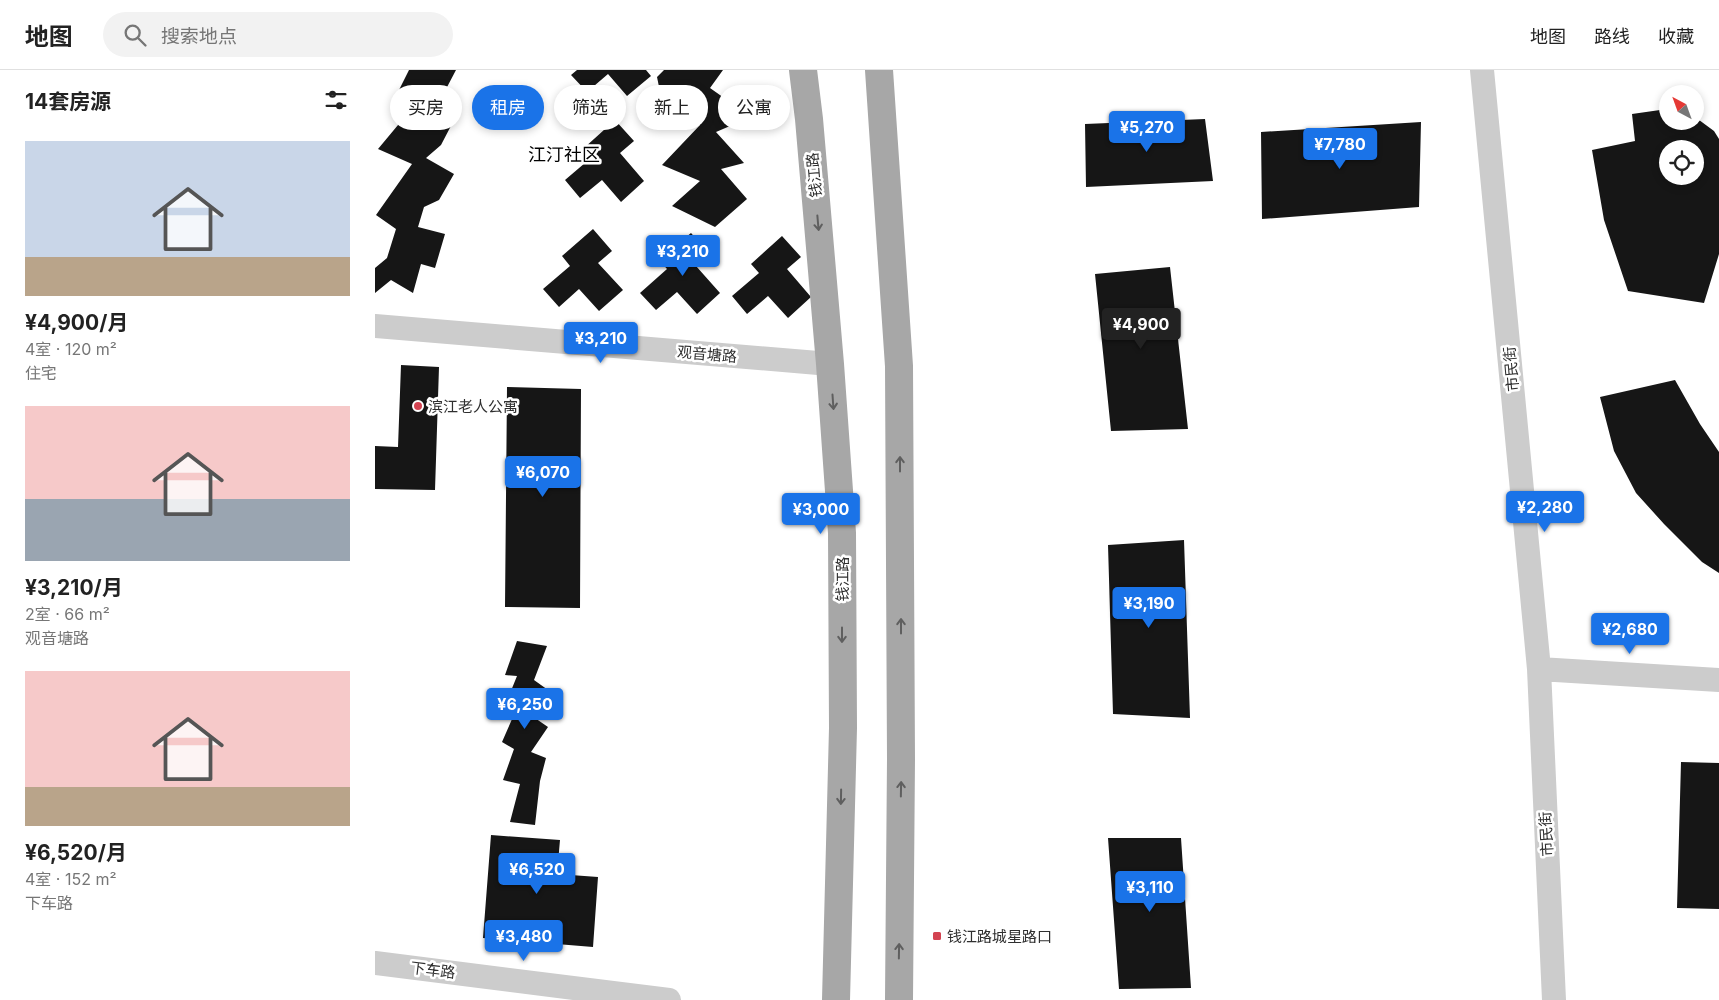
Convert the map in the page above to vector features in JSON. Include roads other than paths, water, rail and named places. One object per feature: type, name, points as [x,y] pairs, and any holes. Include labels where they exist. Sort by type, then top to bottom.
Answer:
[{"type":"main road","name":"钱江路","points":[[803,70],[830,364],[842,533],[843,728],[836,1000]]},
{"type":"main road","points":[[879,70],[899,366],[901,759],[899,1000]]},
{"type":"street","name":"市民街","points":[[1482,70],[1539,669],[1554,1000]]},
{"type":"street","name":"观音塘路","points":[[375,326],[830,364]]},
{"type":"street","points":[[1539,669],[1719,680]]},
{"type":"street","name":"下车路","points":[[375,963],[669,1000]]},
{"type":"place","name":"滨江老人公寓","points":[[418,406]]},
{"type":"place","name":"钱江路城星路口","points":[[937,936]]},
{"type":"district","name":"江汀社区","points":[[564,154]]}]
